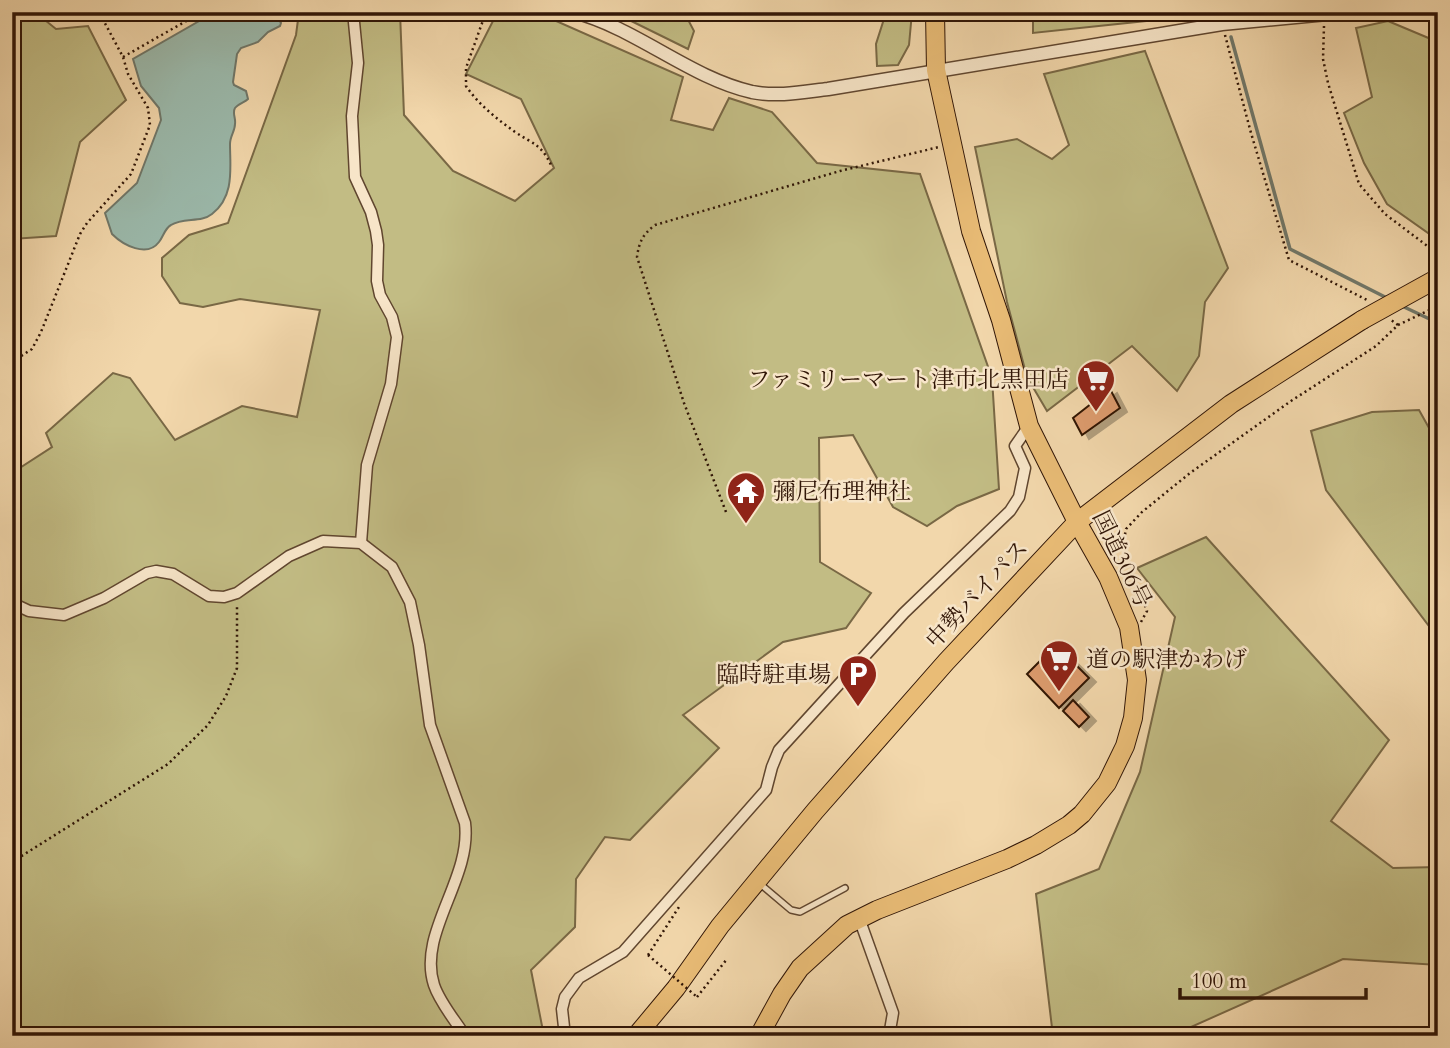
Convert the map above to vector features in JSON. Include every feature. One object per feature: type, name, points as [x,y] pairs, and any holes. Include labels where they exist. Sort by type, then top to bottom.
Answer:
[{"type":"highway","name":"国道306号","points":[[759,1036],[800,968],[837,933],[859,918],[1006,859],[1055,835],[1082,814],[1107,783],[1129,734],[1136,701],[1137,680],[1129,627],[1108,577],[1029,426],[1001,320],[971,231],[936,70],[935,12]]},
{"type":"highway","name":"中勢バイパス","points":[[636,1036],[757,881],[946,662],[1077,522],[1231,404],[1362,320],[1438,278]]},
{"type":"street","points":[[353,12],[358,63],[352,116],[355,177],[371,212],[376,231],[377,281],[397,337],[391,384],[367,465],[361,543]]},
{"type":"street","points":[[574,12],[609,26],[718,80],[754,92],[806,92],[1222,24],[1348,12]]},
{"type":"street","points":[[565,1036],[562,1009],[565,997],[579,978],[623,952],[766,790],[775,758],[788,740],[904,613],[1010,511],[1019,497],[1025,468],[1015,446],[1029,426]]},
{"type":"street","points":[[12,603],[29,611],[64,615],[104,598],[156,570],[173,574],[216,598],[237,593],[289,556],[323,541],[361,543],[392,566],[410,602],[430,724],[465,823],[467,839],[463,864],[440,922],[430,965],[434,986],[466,1036]]},
{"type":"street","points":[[859,918],[893,1013],[889,1036]]},
{"type":"lane","points":[[757,881],[791,910],[800,912],[845,888]]},
{"type":"path","points":[[12,362],[32,349],[80,234],[131,174],[143,145],[150,117],[148,108],[128,74],[99,12]]},
{"type":"path","points":[[122,57],[202,12]]},
{"type":"path","points":[[486,12],[466,68],[466,86],[491,113],[540,147],[551,165]]},
{"type":"path","points":[[1324,15],[1323,59],[1359,184],[1385,214],[1438,254]]},
{"type":"path","points":[[1222,24],[1289,260],[1367,300]]},
{"type":"path","points":[[726,512],[684,403],[637,257],[639,243],[645,232],[655,225],[840,171],[953,145]]},
{"type":"path","points":[[1129,627],[1144,620],[1147,611],[1123,545],[1126,529],[1142,512],[1291,401],[1376,346],[1398,325],[1438,306]]},
{"type":"path","points":[[1388,317],[1398,325]]},
{"type":"path","points":[[12,862],[167,764],[208,725],[226,696],[237,668],[237,593]]},
{"type":"path","points":[[684,901],[648,956],[697,997],[727,959]]},
{"type":"shaded area","points":[[12,12],[35,12],[56,29],[88,26],[126,100],[80,142],[56,236],[12,239]]},
{"type":"shaded area","points":[[215,12],[274,12],[281,23],[258,42],[241,48],[237,54],[233,82],[246,91],[248,99],[234,110],[235,124],[230,141],[230,181],[225,199],[208,217],[171,225],[154,247],[135,248],[112,234],[105,213],[137,183],[161,120],[159,108],[141,86],[133,59]]},
{"type":"shaded area","points":[[299,12],[400,12],[404,115],[453,171],[515,201],[554,168],[521,99],[466,74],[495,17],[554,20],[683,77],[671,120],[713,130],[729,98],[772,112],[817,163],[920,174],[992,378],[999,489],[957,506],[927,526],[893,507],[853,435],[819,438],[820,562],[871,593],[846,628],[783,642],[683,715],[719,748],[630,840],[605,837],[576,879],[575,927],[531,970],[544,1036],[12,1036],[12,473],[52,447],[46,433],[113,373],[130,378],[175,440],[242,406],[297,417],[320,310],[240,299],[203,307],[180,303],[162,276],[162,258],[189,235],[228,223],[296,35]]},
{"type":"shaded area","points":[[613,12],[684,12],[694,31],[688,49]]},
{"type":"shaded area","points":[[878,12],[912,12],[909,45],[898,65],[877,66],[876,44],[883,22]]},
{"type":"shaded area","points":[[1033,12],[1154,12],[1155,20],[1033,33]]},
{"type":"shaded area","points":[[1388,21],[1438,42],[1438,240],[1387,204],[1364,163],[1344,113],[1372,97],[1356,28]]},
{"type":"shaded area","points":[[1145,51],[1228,268],[1205,302],[1199,356],[1177,391],[1132,346],[1047,411],[1027,377],[1007,302],[975,147],[1017,139],[1052,159],[1069,145],[1044,74]]},
{"type":"shaded area","points":[[1419,410],[1438,444],[1438,638],[1326,490],[1311,431],[1372,412]]},
{"type":"shaded area","points":[[1206,537],[1389,740],[1331,821],[1393,868],[1438,867],[1438,965],[1343,959],[1171,1036],[1053,1036],[1036,894],[1099,869],[1140,772],[1175,617],[1137,568]]},
{"type":"building","name":"ファミリーマート津市北黒田店","points":[[1110,389],[1120,408],[1082,435],[1073,418]]},
{"type":"building","name":"道の駅津かわげ","points":[[1060,649],[1089,678],[1059,708],[1027,674],[1042,659],[1046,663]]},
{"type":"building","points":[[1073,700],[1089,717],[1079,727],[1063,711]]},
{"type":"waterway","points":[[1231,37],[1290,249],[1389,299]]},
{"type":"waterway","points":[[1402,306],[1438,323]]},
{"type":"place","name":"ファミリーマート津市北黒田店","points":[[1096,413]]},
{"type":"place","name":"彌尼布理神社","points":[[746,525]]},
{"type":"place","name":"道の駅津かわげ","points":[[1059,693]]},
{"type":"place","name":"臨時駐車場","points":[[858,708]]}]
